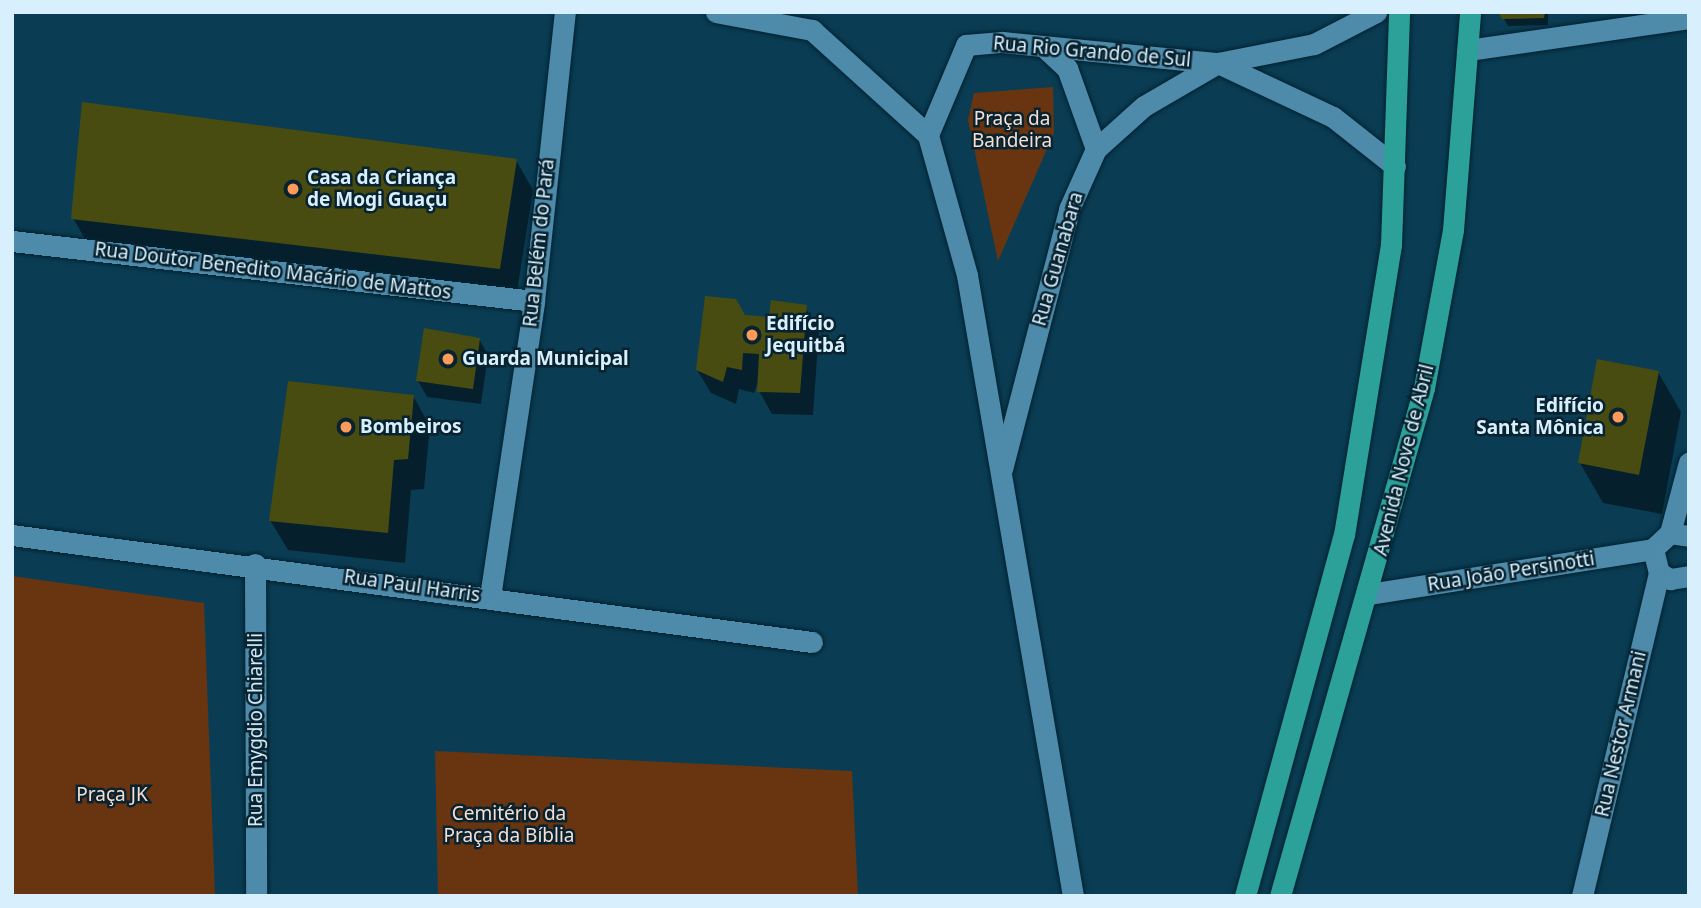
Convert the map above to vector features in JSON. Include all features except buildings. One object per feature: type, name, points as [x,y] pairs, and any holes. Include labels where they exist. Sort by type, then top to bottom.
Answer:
[{"type":"main road","name":"Avenida Nove de Abril","points":[[1245,896],[1344,535],[1391,245],[1399,12]]},
{"type":"main road","name":"Avenida Nove de Abril","points":[[1280,896],[1369,594],[1424,388],[1453,230],[1470,12]]},
{"type":"street","name":"Rua Belém do Pará","points":[[490,597],[534,301],[565,12]]},
{"type":"street","points":[[716,12],[812,30],[928,135]]},
{"type":"street","name":"Rua Rio Grando de Sul","points":[[928,135],[966,45],[1043,46],[1218,63],[1314,44],[1376,12]]},
{"type":"street","points":[[1468,50],[1689,18]]},
{"type":"street","points":[[1043,46],[1067,68],[1096,149]]},
{"type":"street","name":"Rua Rio Grando de Sul","points":[[1218,63],[1333,117],[1395,166]]},
{"type":"street","name":"Rua Guanabara","points":[[1000,477],[1069,209],[1096,149],[1144,106],[1218,63]]},
{"type":"street","name":"Rua Guanabara","points":[[928,135],[967,275],[1073,896]]},
{"type":"street","name":"Rua Doutor Benedito Macário de Mattos","points":[[12,240],[534,301]]},
{"type":"street","points":[[1689,462],[1680,534],[1653,549],[1659,573],[1670,579],[1689,576]]},
{"type":"street","name":"Rua Paul Harris","points":[[12,534],[255,564],[812,642]]},
{"type":"street","name":"Rua João Persinotti","points":[[1369,594],[1653,549]]},
{"type":"street","name":"Rua Emygdio Chiarelli","points":[[255,564],[256,896]]},
{"type":"street","name":"Rua Nestor Armani","points":[[1582,896],[1659,573]]},
{"type":"green space","name":"Praça da Bandeira","points":[[1053,87],[1054,133],[998,261],[968,120],[974,93]]},
{"type":"green space","name":"Praça JK","points":[[12,576],[204,603],[215,896],[12,896]]},
{"type":"green space","name":"Cemitério da Praça da Bíblia","points":[[435,751],[852,771],[858,896],[438,896]]},
{"type":"place","name":"Casa da Criança de Mogi Guaçu","points":[[293,189]]},
{"type":"place","name":"Edifício Jequitbá","points":[[752,335]]},
{"type":"place","name":"Guarda Municipal","points":[[448,359]]},
{"type":"place","name":"Edifício Santa Mônica","points":[[1618,417]]},
{"type":"place","name":"Bombeiros","points":[[346,427]]}]
